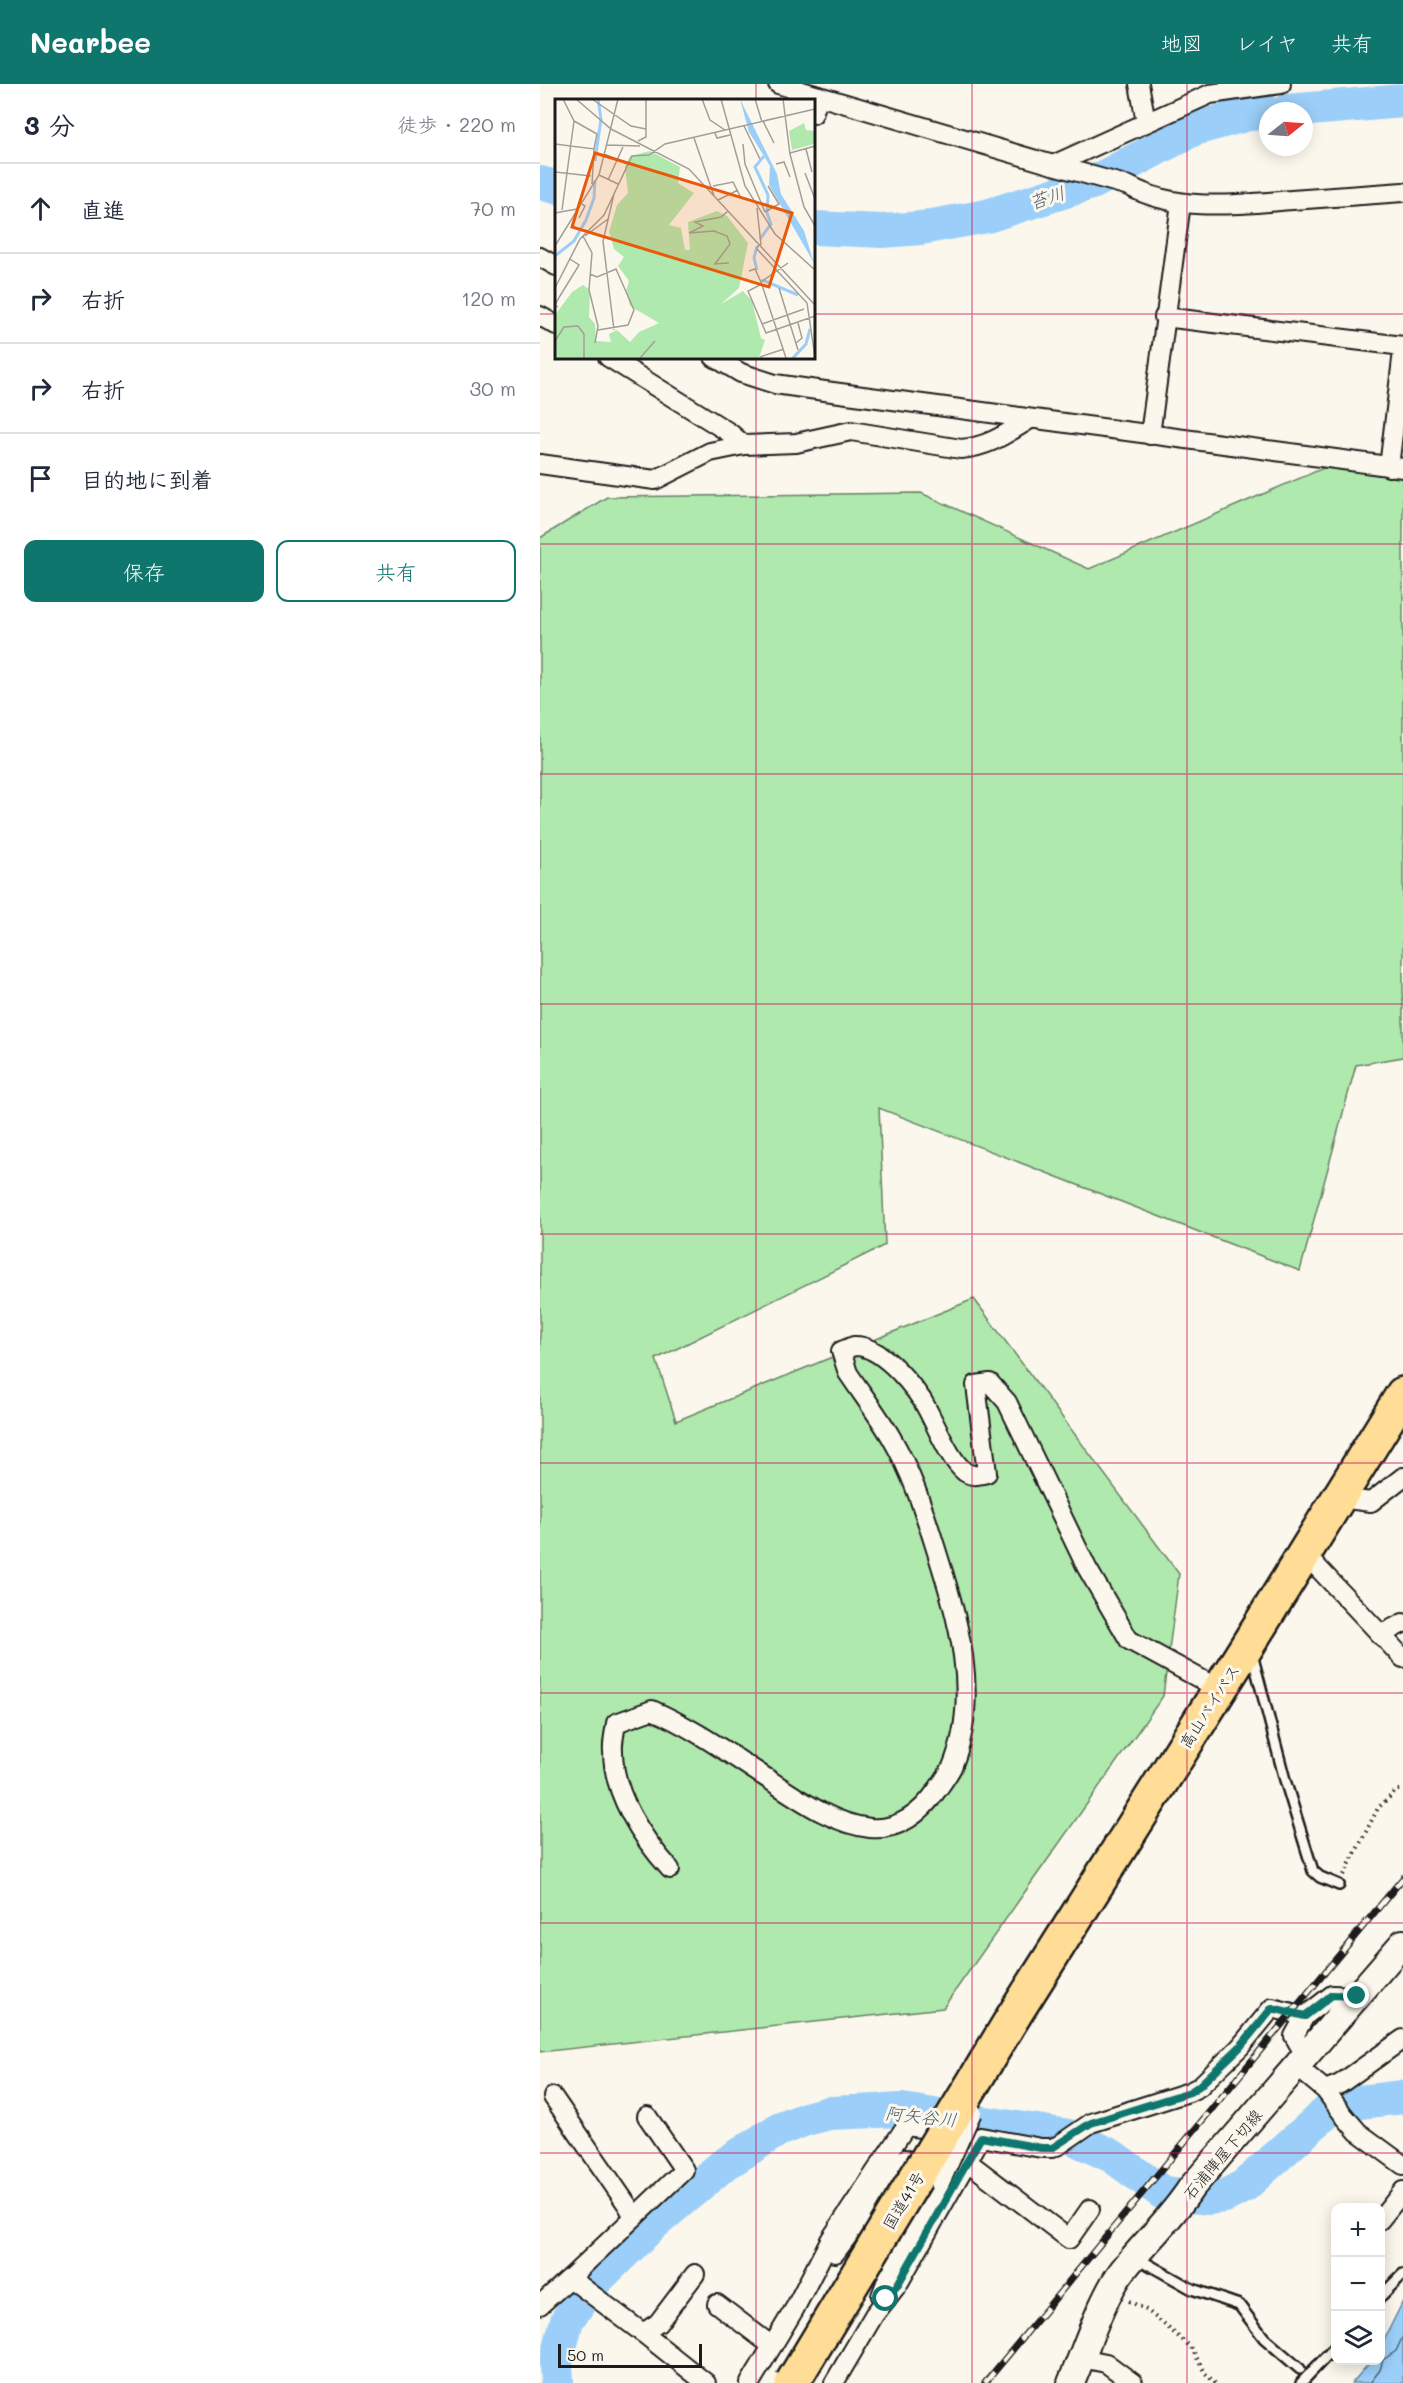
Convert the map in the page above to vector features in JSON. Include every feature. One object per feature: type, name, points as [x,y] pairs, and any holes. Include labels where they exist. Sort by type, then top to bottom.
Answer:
[{"type":"highway","name":"高山バイパス","points":[[1013,2017],[1403,1394]]},
{"type":"highway","points":[[905,2159],[973,2058],[1013,2017]]},
{"type":"highway","name":"国道41号","points":[[792,2383],[1013,2017]]},
{"type":"main road","name":"石浦陣屋下切線","points":[[1071,2383],[1110,2291],[1122,2271],[1403,1943]]},
{"type":"street","points":[[778,84],[805,99]]},
{"type":"street","points":[[1139,84],[1146,122]]},
{"type":"street","points":[[1053,165],[1124,135],[1146,122],[1210,94],[1281,84]]},
{"type":"street","points":[[816,105],[1053,165],[1181,203],[1246,203],[1403,192]]},
{"type":"street","points":[[1150,435],[1181,203]]},
{"type":"street","points":[[540,257],[555,265]]},
{"type":"street","points":[[540,316],[555,324]]},
{"type":"street","points":[[716,358],[741,374],[775,384],[1396,468],[1403,348],[1164,317]]},
{"type":"street","points":[[610,358],[730,433],[744,445]]},
{"type":"street","points":[[540,464],[655,480],[710,452],[744,445],[796,443],[851,430],[961,449],[977,448],[991,444],[1030,419]]},
{"type":"street","points":[[670,1869],[653,1850],[627,1809],[613,1764],[612,1749],[616,1723],[652,1710],[678,1722],[795,1797],[838,1820],[871,1828],[898,1824],[913,1818],[928,1803],[951,1768],[962,1735],[965,1696],[965,1665],[956,1610],[917,1490],[892,1437],[848,1373],[843,1361],[841,1351],[854,1346],[875,1352],[894,1366],[921,1400],[964,1471],[975,1476],[987,1473],[976,1385],[990,1383],[1007,1402],[1087,1568],[1129,1640],[1219,1689]]},
{"type":"street","points":[[1339,1498],[1371,1502],[1403,1477]]},
{"type":"street","points":[[1304,1553],[1403,1658]]},
{"type":"street","points":[[1380,1635],[1403,1623]]},
{"type":"street","points":[[1357,1996],[1332,1995],[1305,2016],[1294,2036],[1300,2061],[1358,2132],[1403,2165]]},
{"type":"street","points":[[750,2383],[795,2308],[830,2240],[906,2126],[1041,2148],[1059,2145],[1084,2127],[1176,2097],[1199,2086],[1240,2047],[1272,2008],[1305,2016]]},
{"type":"street","points":[[874,2315],[890,2272],[940,2183],[1013,2017]]},
{"type":"street","points":[[1328,2093],[1403,2039]]},
{"type":"street","points":[[552,2097],[634,2217]]},
{"type":"street","points":[[543,2298],[573,2281],[634,2217],[684,2170],[647,2116]]},
{"type":"street","points":[[834,2383],[874,2315],[898,2284],[981,2137]]},
{"type":"street","points":[[795,2308],[905,2159]]},
{"type":"street","points":[[968,2162],[1069,2239],[1090,2209]]},
{"type":"street","points":[[1385,2214],[1403,2191]]},
{"type":"street","points":[[643,2333],[658,2323],[695,2274]]},
{"type":"street","points":[[573,2281],[706,2383]]},
{"type":"street","points":[[717,2304],[772,2346]]},
{"type":"street","points":[[1082,2358],[1106,2363],[1133,2383]]},
{"type":"lane","points":[[1249,1643],[1285,1780],[1313,1871],[1320,1877],[1339,1885]]},
{"type":"lane","points":[[1135,2257],[1192,2289],[1239,2304],[1264,2338],[1300,2369]]},
{"type":"lane","points":[[1385,2291],[1403,2274]]},
{"type":"lane","points":[[1301,2383],[1331,2350]]},
{"type":"path","points":[[1339,1885],[1378,1808],[1397,1790],[1403,1791]]},
{"type":"path","points":[[1110,2291],[1148,2311],[1191,2347],[1206,2373],[1215,2383]]},
{"type":"green space","points":[[1356,454],[1403,460],[1403,1057],[1356,1065],[1300,1271],[879,1108],[885,1245],[656,1359],[676,1421],[974,1299],[1179,1574],[1163,1696],[943,2008],[540,2052],[540,538],[607,497],[921,493],[1089,569]]},
{"type":"water","points":[[1403,2301],[1403,2383],[1352,2383],[1368,2365],[1385,2365],[1385,2338]]},
{"type":"waterway","name":"苔川","points":[[1313,109],[1403,101]]},
{"type":"waterway","name":"苔川","points":[[814,228],[883,231],[921,228],[987,216],[1094,182],[1194,129],[1248,114],[1259,113]]},
{"type":"waterway","name":"苔川","points":[[540,183],[555,187]]},
{"type":"waterway","name":"阿矢谷川","points":[[557,2383],[556,2364],[567,2320],[594,2282],[651,2226],[722,2166],[778,2130],[806,2119],[829,2113],[902,2110],[1069,2136],[1112,2156],[1163,2193],[1210,2198],[1225,2196],[1244,2186],[1328,2111],[1351,2103],[1403,2097]]},
{"type":"railway","points":[[985,2383],[1403,1878]]},
{"type":"route","points":[[886,2299],[898,2284],[981,2137],[1052,2148],[1091,2123],[1190,2092],[1240,2047],[1272,2008],[1305,2016],[1332,1995],[1357,1996]]}]
